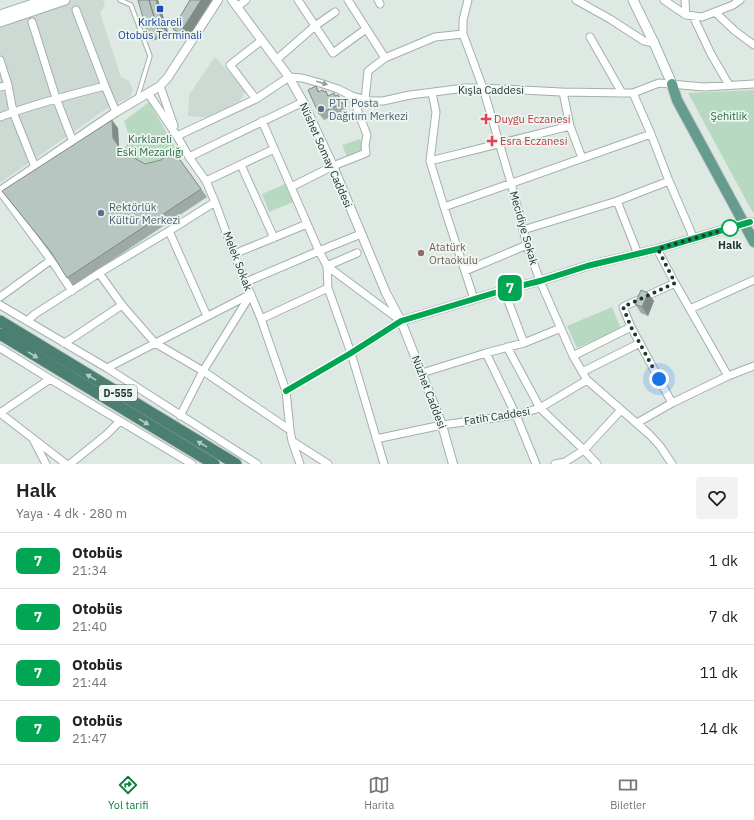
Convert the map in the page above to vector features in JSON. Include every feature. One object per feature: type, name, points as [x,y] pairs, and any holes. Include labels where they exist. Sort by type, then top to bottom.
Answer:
[{"type":"highway","name":"D-555","points":[[0,321],[236,464]]},
{"type":"highway","name":"D-555","points":[[0,334],[214,464]]},
{"type":"main road","points":[[0,15],[45,0]]},
{"type":"main road","points":[[0,22],[65,0]]},
{"type":"main road","points":[[633,0],[672,84],[683,98],[751,224],[754,242]]},
{"type":"street","points":[[72,291],[0,191],[116,112],[160,86],[168,77],[218,0]]},
{"type":"street","points":[[235,3],[246,0]]},
{"type":"street","points":[[298,0],[333,53],[366,29]]},
{"type":"street","points":[[348,0],[385,58]]},
{"type":"street","name":"Mecidiye Sokak","points":[[468,0],[463,20],[463,34],[483,88],[511,183],[527,245],[540,281],[573,356],[587,380],[650,435],[660,446],[672,464]]},
{"type":"street","points":[[576,0],[644,42],[654,43]]},
{"type":"street","points":[[664,0],[690,16],[702,17],[740,0]]},
{"type":"street","points":[[685,0],[690,16],[729,85]]},
{"type":"street","name":"Nüshet Somay Caddesi","points":[[235,3],[289,77],[303,102],[333,166],[386,293],[401,321]]},
{"type":"street","points":[[76,10],[116,112]]},
{"type":"street","points":[[276,60],[335,12]]},
{"type":"street","points":[[715,12],[754,45]]},
{"type":"street","points":[[32,22],[56,98],[73,142]]},
{"type":"street","points":[[366,100],[368,71],[385,58],[435,37],[463,34]]},
{"type":"street","points":[[590,37],[622,93]]},
{"type":"street","points":[[256,99],[230,65],[262,40]]},
{"type":"street","points":[[0,60],[8,85],[13,112],[35,167]]},
{"type":"street","points":[[177,136],[256,99],[289,77]]},
{"type":"street","name":"Kışla Caddesi","points":[[289,77],[302,78],[320,83],[338,89],[352,96],[370,101],[383,101],[410,95],[465,88],[633,93],[659,83],[704,87],[754,84]]},
{"type":"street","points":[[0,87],[8,85]]},
{"type":"street","points":[[0,117],[56,98],[105,86]]},
{"type":"street","name":"Melek Sokak","points":[[160,86],[177,136]]},
{"type":"street","points":[[563,92],[570,126],[582,158]]},
{"type":"street","name":"Melek Sokak","points":[[148,93],[206,181],[215,202],[234,254],[261,319],[286,391],[292,441],[300,464]]},
{"type":"street","points":[[432,93],[436,112],[430,161],[474,299]]},
{"type":"street","points":[[633,93],[694,239]]},
{"type":"street","points":[[291,186],[333,166],[366,153],[365,145],[367,135],[352,96]]},
{"type":"street","points":[[189,157],[303,102]]},
{"type":"street","points":[[262,121],[327,266],[401,321]]},
{"type":"street","points":[[430,161],[570,126]]},
{"type":"street","points":[[444,207],[651,134]]},
{"type":"street","points":[[206,181],[274,149]]},
{"type":"street","points":[[241,165],[274,238]]},
{"type":"street","points":[[523,230],[617,200],[669,180]]},
{"type":"street","points":[[617,200],[638,254]]},
{"type":"street","points":[[27,321],[35,314],[99,273],[215,202]]},
{"type":"street","points":[[234,254],[308,224]]},
{"type":"street","points":[[286,391],[351,353],[401,321],[587,266],[751,224]]},
{"type":"street","points":[[169,231],[207,316]]},
{"type":"street","points":[[246,282],[361,234]]},
{"type":"street","points":[[465,271],[527,245]]},
{"type":"street","points":[[658,249],[675,283],[728,376]]},
{"type":"street","points":[[327,266],[357,252]]},
{"type":"street","points":[[0,297],[51,260]]},
{"type":"street","points":[[327,266],[328,288],[351,353],[384,464]]},
{"type":"street","points":[[99,273],[122,305],[155,344],[203,371],[290,430]]},
{"type":"street","points":[[690,308],[754,280]]},
{"type":"street","points":[[672,403],[631,327],[623,307],[675,283]]},
{"type":"street","points":[[261,319],[328,288]]},
{"type":"street","points":[[504,290],[524,343]]},
{"type":"street","points":[[106,368],[251,294]]},
{"type":"street","points":[[180,416],[203,371],[251,294]]},
{"type":"street","points":[[0,305],[106,368],[257,464]]},
{"type":"street","points":[[64,343],[122,305]]},
{"type":"street","name":"Nüzhet Caddesi","points":[[401,321],[442,425],[453,464]]},
{"type":"street","points":[[573,356],[631,327]]},
{"type":"street","points":[[422,373],[524,343],[561,328]]},
{"type":"street","points":[[582,372],[640,343]]},
{"type":"street","points":[[507,347],[540,408],[597,464]]},
{"type":"street","points":[[2,352],[120,421],[189,464]]},
{"type":"street","points":[[486,353],[516,416],[536,464]]},
{"type":"street","points":[[637,423],[672,403],[728,376],[754,366]]},
{"type":"street","points":[[50,380],[0,413],[33,438],[62,463]]},
{"type":"street","name":"Fatih Caddesi","points":[[376,439],[442,425],[516,416],[540,408],[587,380]]},
{"type":"street","points":[[555,464],[565,462],[584,450],[621,410]]},
{"type":"street","points":[[70,464],[106,435],[120,421]]},
{"type":"street","points":[[33,438],[46,464]]},
{"type":"street","points":[[292,441],[328,464]]},
{"type":"lane","points":[[120,0],[131,5],[150,56],[136,101]]},
{"type":"shaded area","points":[[73,0],[103,0],[105,5],[100,13],[121,77],[129,81],[133,90],[130,97],[106,109],[0,183],[0,24]]},
{"type":"shaded area","points":[[215,57],[242,86],[245,92],[240,101],[210,118],[188,116],[189,95]]},
{"type":"green space","name":"Şehitlik","points":[[754,90],[754,212],[753,213],[688,93]]},
{"type":"green space","name":"Kırklareli Eski Mezarlığı","points":[[149,102],[180,156],[169,164],[154,169],[135,161],[124,149],[130,138],[124,121]]},
{"type":"green space","points":[[360,139],[363,149],[347,157],[342,145]]},
{"type":"green space","points":[[285,184],[293,202],[269,212],[262,194]]},
{"type":"green space","points":[[612,307],[621,329],[577,348],[567,326]]},
{"type":"building","points":[[138,0],[149,0],[161,36],[149,39]]},
{"type":"building","points":[[149,0],[156,0],[164,28],[158,30]]},
{"type":"building","points":[[190,0],[201,0],[180,33],[173,29]]},
{"type":"building","points":[[316,86],[318,92],[323,90],[324,92],[326,91],[328,96],[334,93],[335,96],[338,95],[342,103],[319,114],[308,90]]},
{"type":"building","name":"Rektörlük Kültür Merkezi","points":[[112,120],[113,138],[122,151],[145,164],[161,160],[173,150],[201,189],[67,278],[51,252],[2,191]]},
{"type":"building","points":[[641,290],[648,293],[642,307],[635,304]]},
{"type":"bus line","name":"7","points":[[286,391],[351,353],[401,321],[587,266],[658,249],[750,222]]},
{"type":"place","name":"Kırklareli Otobüs Terminali","points":[[160,9]]},
{"type":"place","name":"PTT Posta Dağıtım Merkezi","points":[[321,109]]},
{"type":"place","name":"Duygu Eczanesi","points":[[486,119]]},
{"type":"place","name":"Esra Eczanesi","points":[[492,141]]},
{"type":"place","name":"Rektörlük Kültür Merkezi","points":[[101,213]]},
{"type":"place","name":"Halk","points":[[730,228]]},
{"type":"place","name":"Atatürk Ortaokulu","points":[[421,253]]},
{"type":"route","points":[[659,379],[631,327],[623,307],[675,283],[658,249],[730,228]]}]
